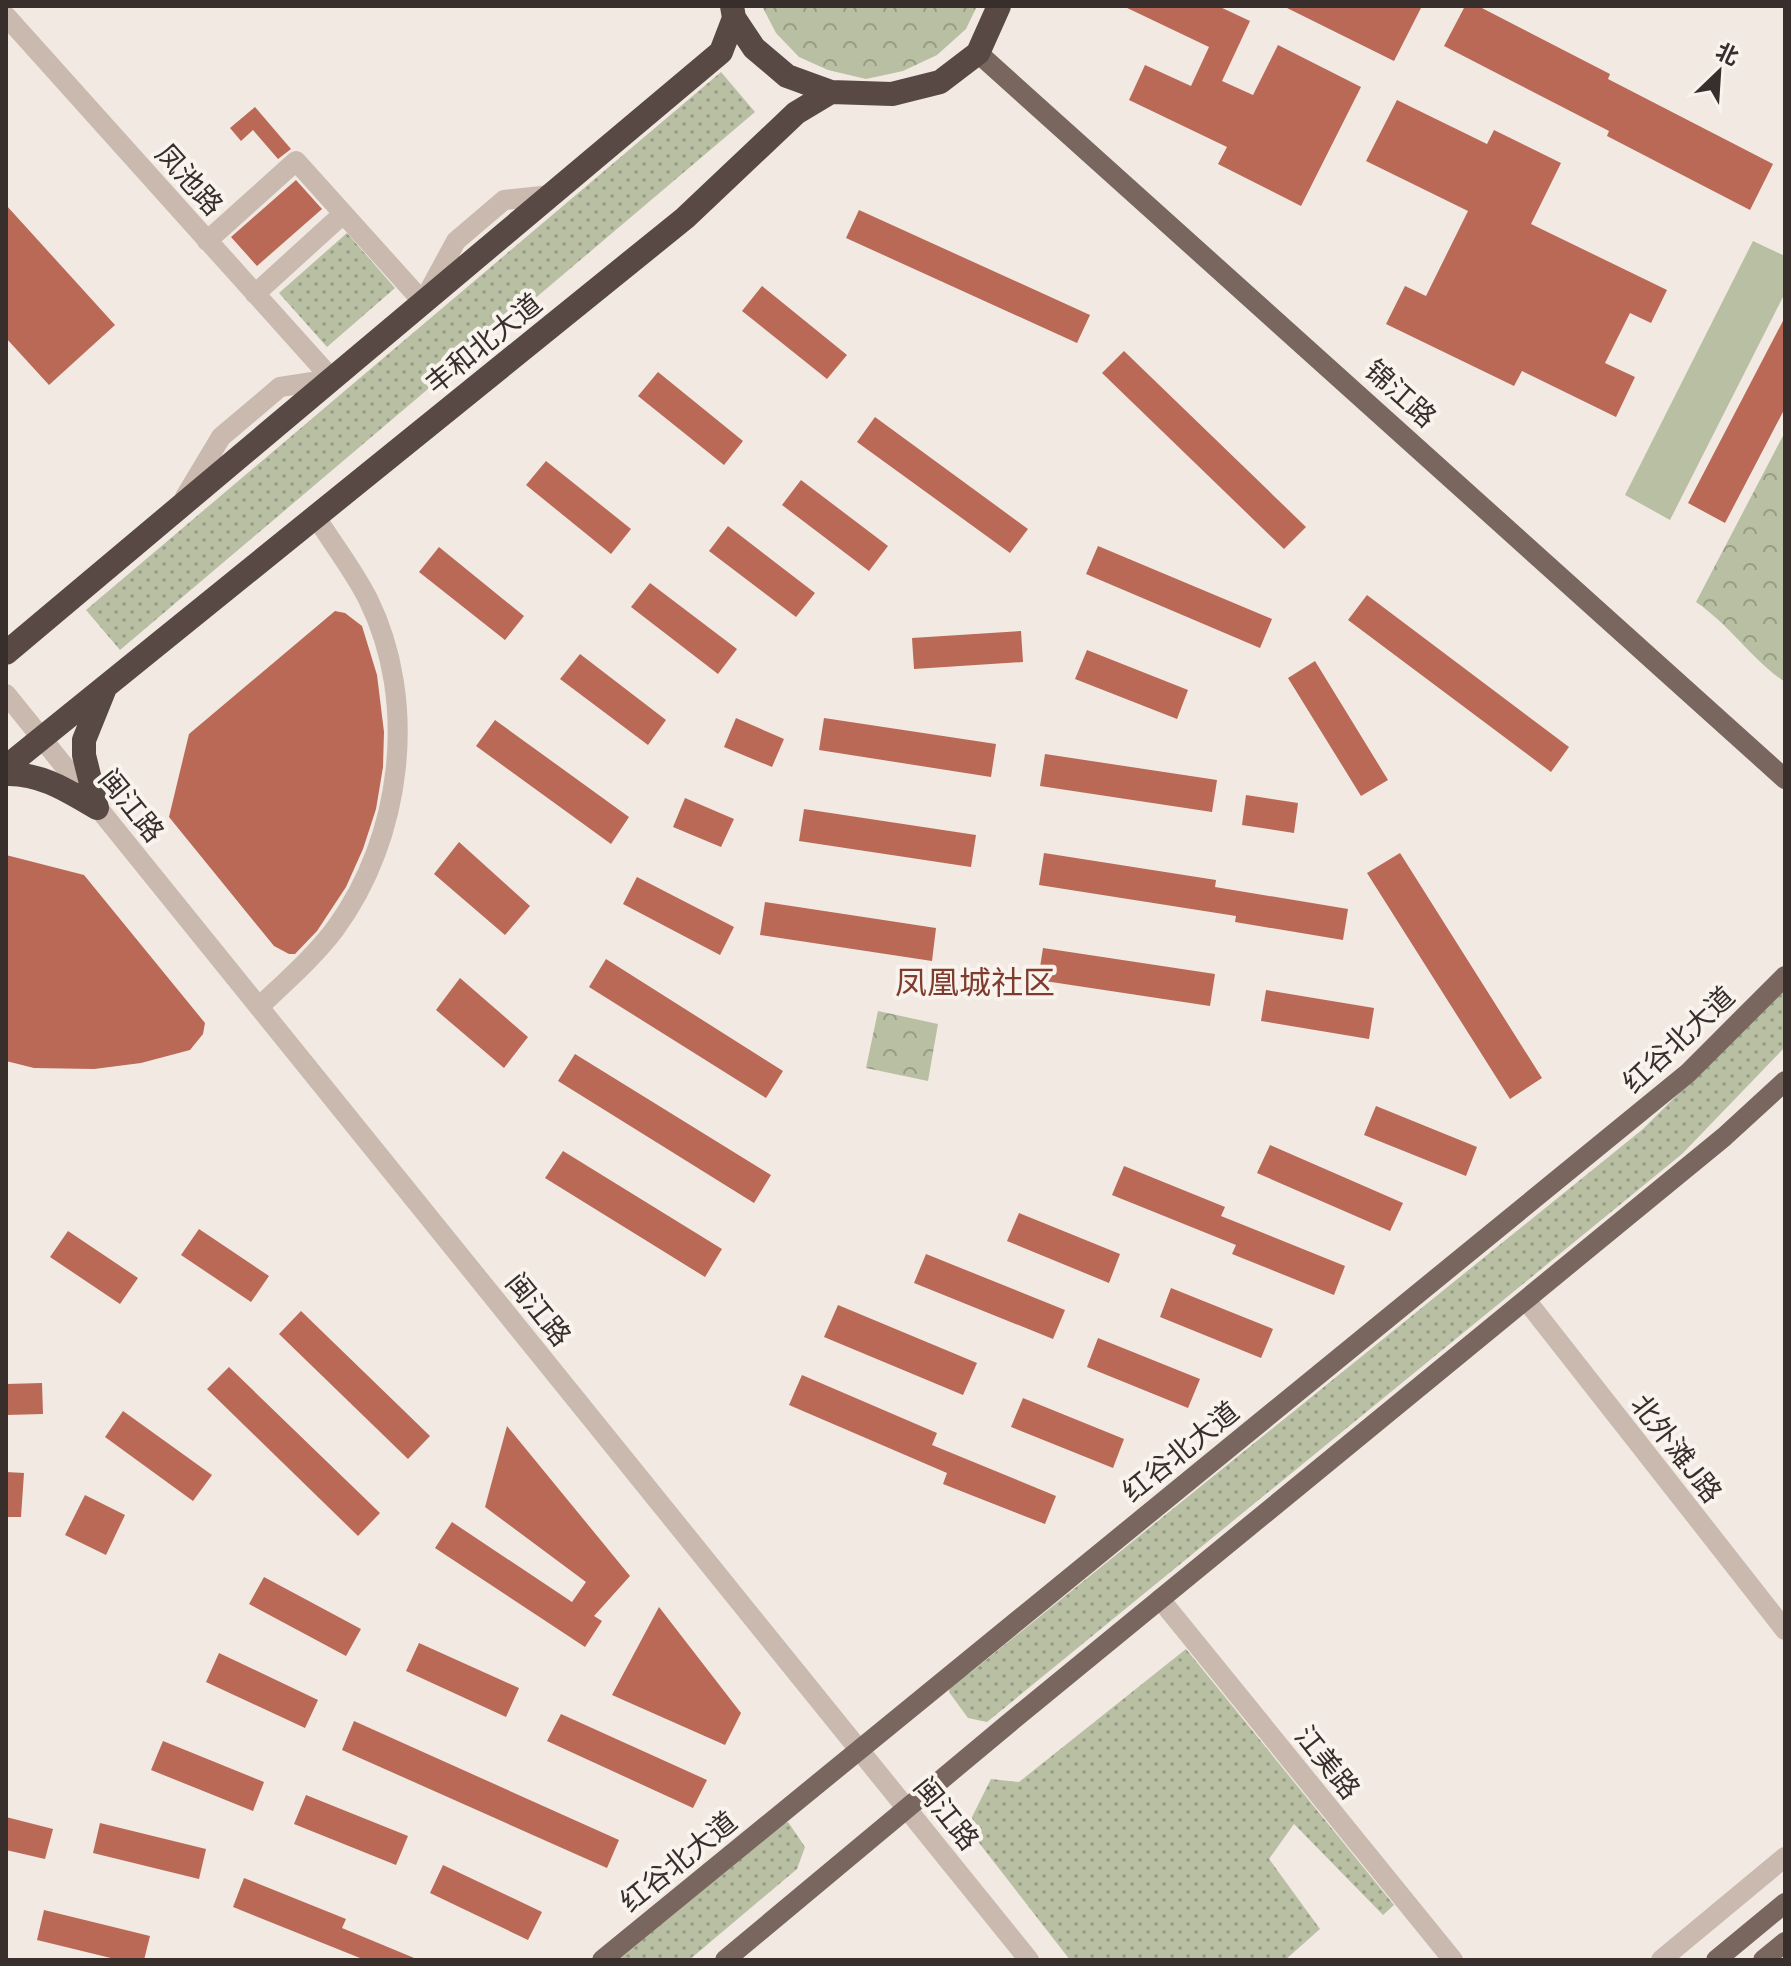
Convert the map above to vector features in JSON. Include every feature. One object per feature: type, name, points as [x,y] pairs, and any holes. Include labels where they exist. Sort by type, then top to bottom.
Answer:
[{"type":"highway","points":[[733,12],[754,48],[787,76],[831,92],[892,94],[940,82],[978,53],[999,6]]},
{"type":"highway","points":[[6,653],[721,52],[733,12]]},
{"type":"highway","name":"丰和北大道","points":[[6,767],[685,218],[796,113],[831,92]]},
{"type":"highway","points":[[6,630],[44,622]]},
{"type":"highway","points":[[97,808],[84,755],[84,740],[106,686]]},
{"type":"highway","points":[[6,774],[40,778],[97,808]]},
{"type":"main road","name":"锦江路","points":[[978,53],[1785,779]]},
{"type":"main road","name":"红谷北大道","points":[[602,1960],[1688,1073],[1785,976]]},
{"type":"main road","points":[[1724,1137],[1785,1065]]},
{"type":"main road","points":[[725,1960],[1724,1137],[1785,1081]]},
{"type":"main road","points":[[1716,1960],[1785,1903]]},
{"type":"main road","points":[[1763,1960],[1785,1942]]},
{"type":"street","name":"凤池路","points":[[6,16],[332,379]]},
{"type":"street","points":[[207,241],[296,161],[423,302]]},
{"type":"street","points":[[255,294],[343,214]]},
{"type":"street","points":[[259,1007],[334,931],[357,896],[376,858],[398,750],[396,701],[386,647],[368,599],[316,517]]},
{"type":"street","name":"闽江路","points":[[6,694],[1029,1960]]},
{"type":"street","name":"北外滩J路","points":[[1526,1300],[1785,1630]]},
{"type":"street","name":"江美路","points":[[1160,1599],[1453,1960]]},
{"type":"street","points":[[1661,1960],[1785,1857]]},
{"type":"green space","points":[[762,6],[977,6],[966,29],[937,55],[903,71],[866,79],[828,70],[799,57],[776,33]]},
{"type":"green space","points":[[721,72],[755,112],[120,650],[86,610]]},
{"type":"green space","points":[[347,233],[395,288],[327,347],[279,293]]},
{"type":"green space","points":[[1753,241],[1785,256],[1785,293],[1670,520],[1625,495]]},
{"type":"green space","points":[[1785,432],[1785,682],[1696,602]]},
{"type":"green space","points":[[1785,987],[1785,1047],[1682,1154],[987,1722],[968,1718],[949,1692],[950,1685],[971,1672],[1643,1129]]},
{"type":"green space","points":[[878,1011],[938,1024],[928,1081],[866,1068]]},
{"type":"green space","points":[[1186,1649],[1394,1905],[1383,1915],[1294,1824],[1269,1859],[1320,1929],[1285,1960],[1070,1960],[973,1835],[972,1817],[991,1779],[1019,1782]]},
{"type":"green space","points":[[788,1822],[805,1847],[797,1869],[689,1960],[614,1960],[777,1826]]},
{"type":"building","points":[[1123,6],[1218,6],[1250,21],[1222,81],[1253,95],[1278,45],[1361,87],[1301,206],[1218,164],[1227,147],[1129,100],[1145,65],[1191,86],[1209,47]]},
{"type":"building","points":[[1283,6],[1422,6],[1394,61]]},
{"type":"building","points":[[1465,6],[1478,6],[1610,74],[1608,79],[1773,164],[1750,210],[1607,136],[1609,131],[1444,46]]},
{"type":"building","points":[[1397,100],[1487,144],[1494,130],[1561,163],[1531,224],[1667,290],[1651,323],[1630,313],[1605,363],[1635,377],[1616,417],[1522,371],[1514,386],[1386,324],[1405,286],[1426,296],[1468,211],[1366,161]]},
{"type":"building","points":[[255,107],[291,149],[278,159],[253,130],[241,141],[230,128]]},
{"type":"building","points":[[296,180],[322,209],[257,266],[231,237]]},
{"type":"building","points":[[6,205],[115,325],[49,385],[6,338]]},
{"type":"building","points":[[859,210],[1090,315],[1077,343],[846,238]]},
{"type":"building","points":[[762,286],[847,355],[827,379],[742,311]]},
{"type":"building","points":[[1785,317],[1785,408],[1725,523],[1688,503]]},
{"type":"building","points":[[1124,351],[1306,527],[1284,549],[1102,373]]},
{"type":"building","points":[[658,372],[743,441],[724,465],[638,396]]},
{"type":"building","points":[[875,417],[1028,529],[1010,553],[857,442]]},
{"type":"building","points":[[546,461],[631,529],[611,554],[526,485]]},
{"type":"building","points":[[801,480],[888,546],[869,571],[782,505]]},
{"type":"building","points":[[728,526],[815,593],[796,617],[709,551]]},
{"type":"building","points":[[1098,546],[1272,619],[1260,648],[1086,574]]},
{"type":"building","points":[[439,547],[524,616],[505,640],[419,572]]},
{"type":"building","points":[[650,583],[737,649],[718,674],[631,607]]},
{"type":"building","points":[[1367,595],[1569,747],[1551,772],[1348,620]]},
{"type":"building","points":[[335,611],[345,613],[362,626],[377,675],[384,732],[383,767],[376,809],[346,887],[317,931],[295,954],[289,954],[274,946],[169,817],[189,734]]},
{"type":"building","points":[[1021,631],[1023,662],[914,669],[912,638]]},
{"type":"building","points":[[1087,650],[1188,690],[1177,719],[1075,679]]},
{"type":"building","points":[[580,654],[666,720],[648,745],[560,679]]},
{"type":"building","points":[[1315,661],[1388,780],[1361,796],[1288,678]]},
{"type":"building","points":[[736,718],[784,739],[772,767],[724,747]]},
{"type":"building","points":[[824,718],[996,744],[991,777],[819,750]]},
{"type":"building","points":[[495,720],[629,817],[611,844],[476,746]]},
{"type":"building","points":[[1045,754],[1217,780],[1212,812],[1040,786]]},
{"type":"building","points":[[1246,795],[1298,803],[1294,833],[1242,825]]},
{"type":"building","points":[[685,798],[734,819],[721,847],[673,827]]},
{"type":"building","points":[[804,809],[976,835],[971,867],[799,841]]},
{"type":"building","points":[[459,842],[530,906],[505,935],[434,874]]},
{"type":"building","points":[[1044,853],[1216,880],[1215,887],[1348,909],[1343,940],[1235,922],[1236,916],[1039,885]]},
{"type":"building","points":[[1400,853],[1542,1078],[1510,1099],[1367,873]]},
{"type":"building","points":[[6,855],[84,875],[205,1023],[203,1034],[190,1050],[141,1063],[94,1069],[34,1068],[6,1061]]},
{"type":"building","points":[[637,877],[734,927],[720,955],[623,904]]},
{"type":"building","points":[[765,902],[936,928],[932,961],[760,935]]},
{"type":"building","points":[[1043,948],[1215,974],[1210,1006],[1038,980]]},
{"type":"building","points":[[606,959],[783,1071],[766,1098],[589,987]]},
{"type":"building","points":[[460,978],[528,1037],[504,1068],[436,1010]]},
{"type":"building","points":[[1266,990],[1374,1008],[1369,1039],[1261,1021]]},
{"type":"building","points":[[575,1054],[771,1175],[754,1203],[558,1081]]},
{"type":"building","points":[[1376,1106],[1477,1147],[1466,1176],[1364,1135]]},
{"type":"building","points":[[1270,1145],[1403,1203],[1390,1231],[1257,1173]]},
{"type":"building","points":[[563,1151],[722,1249],[705,1277],[545,1178]]},
{"type":"building","points":[[1124,1166],[1225,1207],[1221,1216],[1345,1266],[1334,1295],[1232,1254],[1236,1245],[1112,1195]]},
{"type":"building","points":[[1019,1213],[1120,1254],[1109,1283],[1007,1241]]},
{"type":"building","points":[[199,1229],[269,1276],[251,1302],[181,1255]]},
{"type":"building","points":[[68,1231],[138,1278],[120,1304],[50,1257]]},
{"type":"building","points":[[926,1254],[1065,1310],[1053,1339],[914,1283]]},
{"type":"building","points":[[1171,1288],[1273,1329],[1261,1358],[1160,1317]]},
{"type":"building","points":[[838,1305],[977,1363],[963,1395],[824,1337]]},
{"type":"building","points":[[301,1311],[430,1436],[408,1459],[279,1334]]},
{"type":"building","points":[[1098,1338],[1200,1379],[1188,1408],[1087,1367]]},
{"type":"building","points":[[229,1367],[380,1513],[358,1536],[207,1389]]},
{"type":"building","points":[[802,1375],[937,1433],[932,1445],[1056,1496],[1045,1524],[943,1484],[947,1473],[789,1405]]},
{"type":"building","points":[[42,1383],[43,1414],[6,1415],[6,1384]]},
{"type":"building","points":[[1023,1398],[1124,1439],[1113,1468],[1011,1427]]},
{"type":"building","points":[[123,1411],[212,1475],[193,1501],[105,1437]]},
{"type":"building","points":[[507,1426],[630,1576],[594,1616],[602,1621],[585,1647],[435,1548],[452,1522],[572,1602],[586,1582],[485,1507]]},
{"type":"building","points":[[6,1472],[24,1473],[21,1517],[6,1517]]},
{"type":"building","points":[[85,1495],[125,1515],[106,1555],[65,1535]]},
{"type":"building","points":[[264,1577],[361,1629],[346,1656],[249,1604]]},
{"type":"building","points":[[659,1607],[741,1713],[725,1745],[612,1695]]},
{"type":"building","points":[[419,1643],[519,1688],[506,1717],[406,1671]]},
{"type":"building","points":[[219,1653],[318,1700],[305,1728],[206,1682]]},
{"type":"building","points":[[561,1714],[707,1780],[693,1808],[547,1741]]},
{"type":"building","points":[[354,1721],[619,1840],[607,1868],[342,1750]]},
{"type":"building","points":[[163,1741],[264,1782],[253,1811],[151,1770]]},
{"type":"building","points":[[306,1795],[408,1836],[396,1865],[294,1824]]},
{"type":"building","points":[[6,1817],[53,1829],[45,1859],[6,1850]]},
{"type":"building","points":[[100,1823],[206,1849],[199,1879],[93,1853]]},
{"type":"building","points":[[443,1865],[542,1912],[528,1940],[430,1893]]},
{"type":"building","points":[[244,1878],[346,1919],[342,1928],[419,1960],[365,1960],[233,1907]]},
{"type":"building","points":[[44,1910],[150,1936],[144,1960],[119,1960],[37,1940]]},
{"type":"district","name":"凤凰城社区","points":[[975,982]]}]
